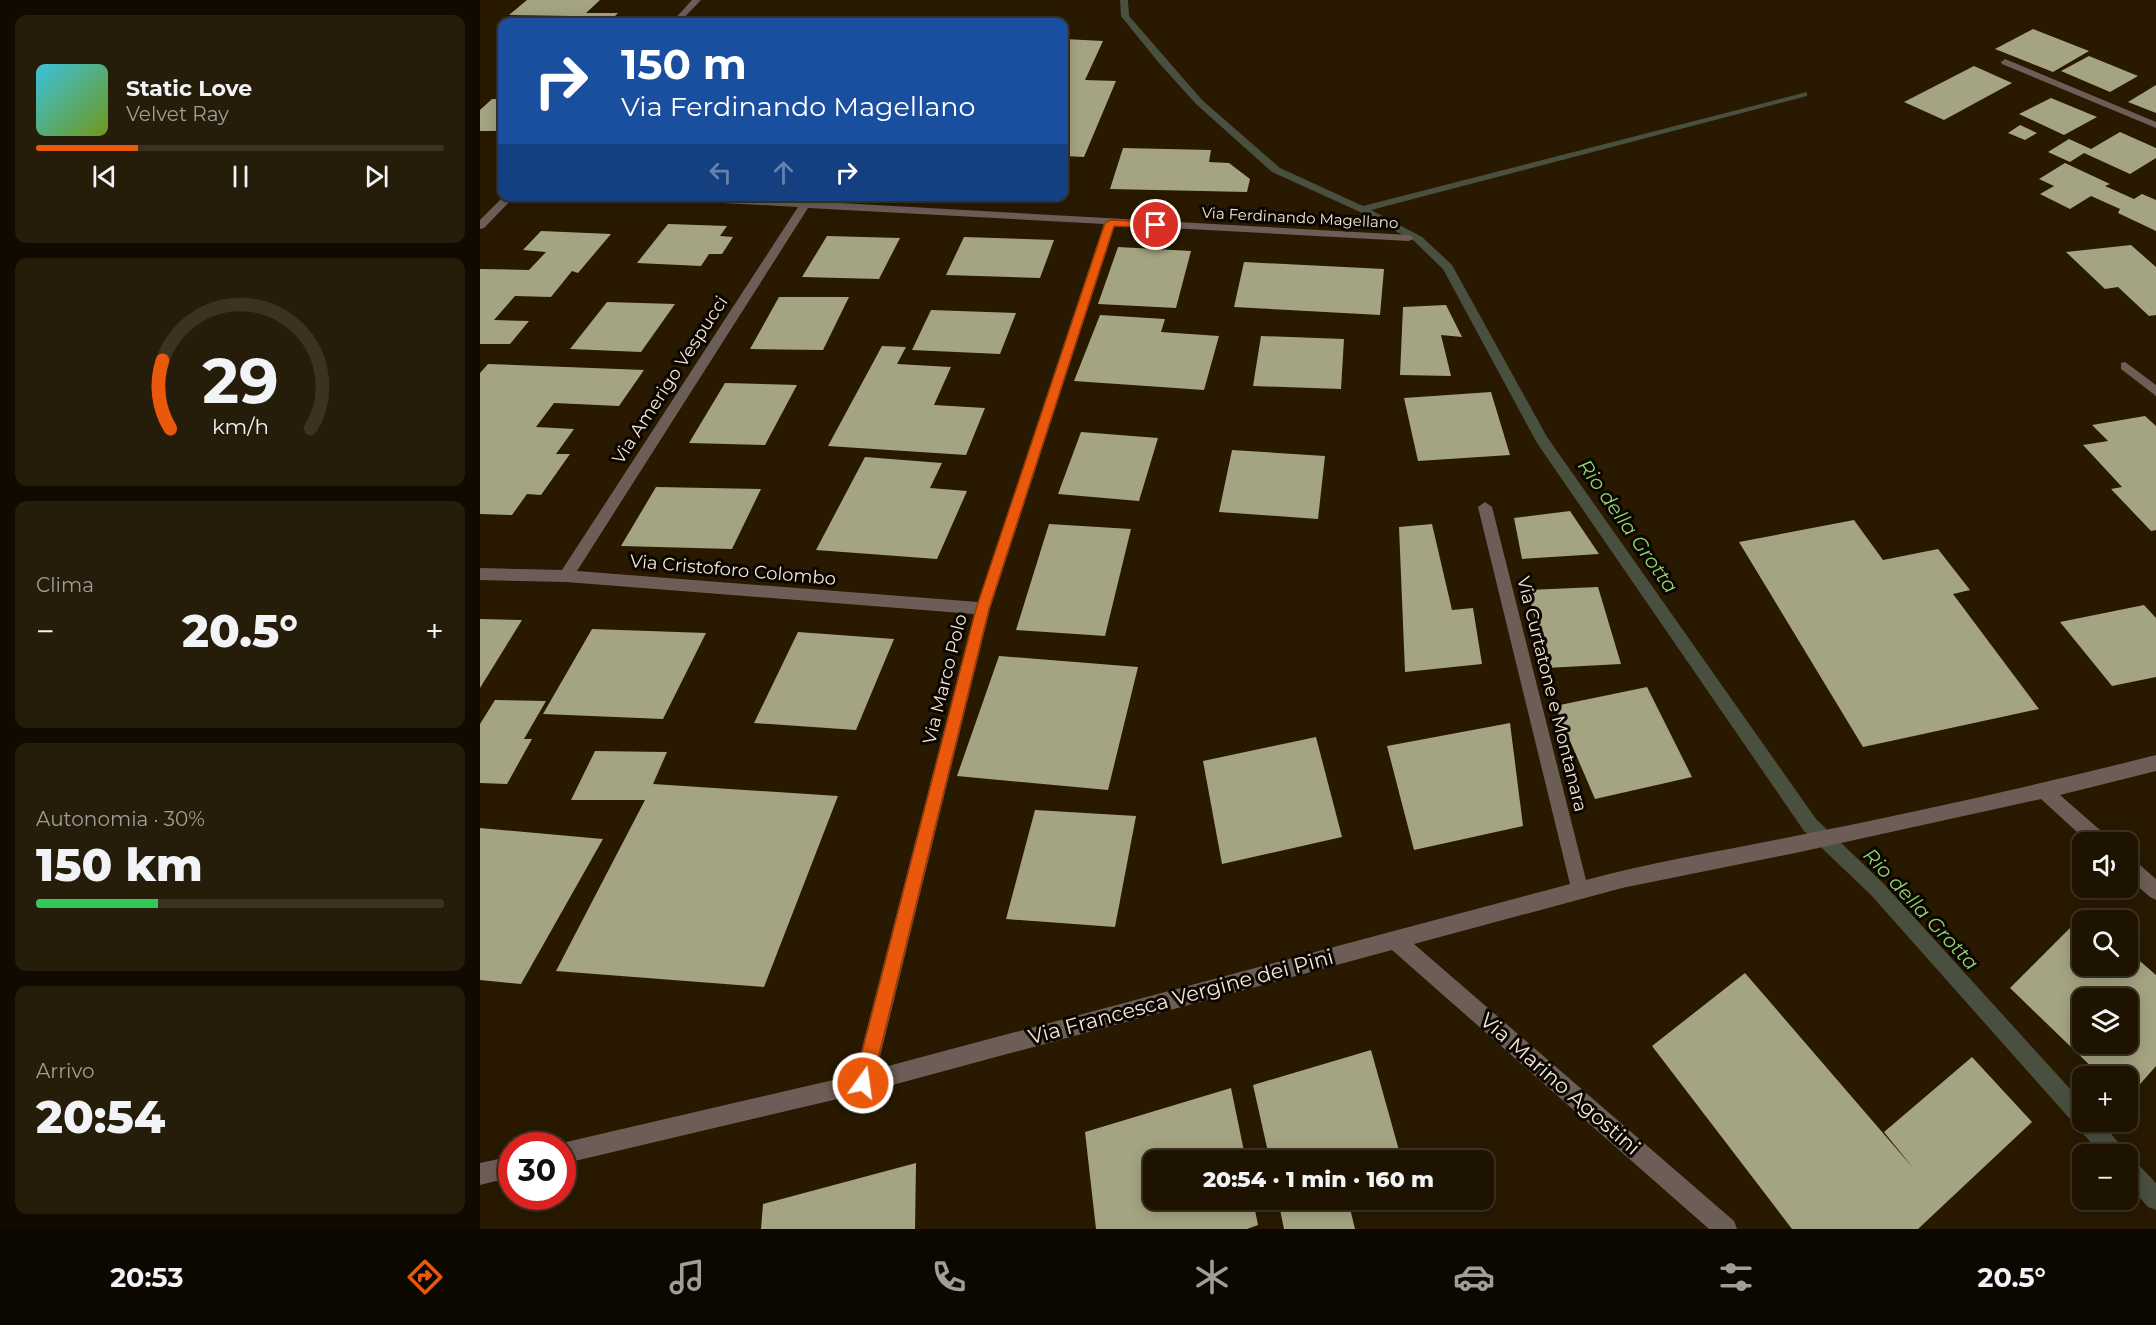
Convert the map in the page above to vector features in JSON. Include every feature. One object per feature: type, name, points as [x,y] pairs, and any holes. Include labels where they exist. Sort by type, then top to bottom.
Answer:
[{"type":"street","points":[[680,18],[697,0]]},
{"type":"street","points":[[2005,62],[2156,125]]},
{"type":"street","points":[[480,226],[505,201]]},
{"type":"street","name":"Via Ferdinando Magellano","points":[[747,201],[1409,238]]},
{"type":"street","name":"Via Amerigo Vespucci","points":[[566,576],[805,204]]},
{"type":"street","name":"Via Marco Polo","points":[[863,1083],[983,609],[1110,223]]},
{"type":"street","points":[[2125,366],[2156,392]]},
{"type":"street","name":"Via Curtatone e Montanara","points":[[1485,507],[1580,890]]},
{"type":"street","name":"Via Cristoforo Colombo","points":[[480,574],[566,576],[983,609]]},
{"type":"street","points":[[2044,791],[2156,763]]},
{"type":"street","points":[[2044,791],[2090,832]]},
{"type":"street","name":"Via Francesca Vergine dei Pini","points":[[576,1151],[863,1083],[1622,879],[1800,844],[2044,791]]},
{"type":"street","points":[[2138,875],[2156,891]]},
{"type":"street","name":"Via Marino Agostini","points":[[1395,940],[1726,1229]]},
{"type":"street","points":[[480,1174],[498,1170]]},
{"type":"building","points":[[527,0],[600,0],[586,13],[618,13],[613,18],[509,15]]},
{"type":"building","points":[[2033,29],[2089,51],[2053,72],[1995,49]]},
{"type":"building","points":[[1068,39],[1103,41],[1085,80],[1116,81],[1084,157],[1068,156]]},
{"type":"building","points":[[2089,56],[2138,76],[2110,92],[2061,71]]},
{"type":"building","points":[[1974,66],[2012,83],[1944,120],[1904,102]]},
{"type":"building","points":[[2156,85],[2156,113],[2128,102]]},
{"type":"building","points":[[2051,98],[2097,117],[2064,135],[2019,114]]},
{"type":"building","points":[[492,99],[498,99],[498,131],[480,131],[480,110]]},
{"type":"building","points":[[2020,125],[2037,133],[2025,140],[2008,133]]},
{"type":"building","points":[[2120,132],[2156,148],[2156,158],[2130,174],[2084,153],[2070,162],[2048,152],[2069,139],[2091,149]]},
{"type":"building","points":[[1123,148],[1211,150],[1209,162],[1229,163],[1250,179],[1247,192],[1110,189]]},
{"type":"building","points":[[2065,163],[2110,184],[2105,186],[2134,199],[2142,194],[2156,200],[2156,231],[2118,213],[2120,209],[2091,196],[2070,209],[2040,194],[2054,186],[2039,179]]},
{"type":"building","points":[[668,224],[727,226],[720,236],[733,237],[722,254],[709,254],[701,266],[637,263]]},
{"type":"building","points":[[541,231],[611,234],[578,273],[572,271],[551,297],[515,296],[494,320],[529,321],[510,344],[480,344],[480,269],[529,270],[546,252],[523,250]]},
{"type":"building","points":[[827,236],[900,238],[879,279],[802,277]]},
{"type":"building","points":[[964,237],[1054,240],[1040,278],[946,275]]},
{"type":"building","points":[[2131,245],[2156,267],[2156,315],[2149,316],[2118,287],[2105,289],[2066,252]]},
{"type":"building","points":[[1118,247],[1191,251],[1176,308],[1098,304]]},
{"type":"building","points":[[1244,262],[1384,269],[1380,315],[1234,307]]},
{"type":"building","points":[[779,297],[849,297],[823,350],[750,349]]},
{"type":"building","points":[[607,302],[675,304],[641,352],[570,349]]},
{"type":"building","points":[[1446,305],[1462,337],[1441,335],[1451,376],[1400,375],[1403,307]]},
{"type":"building","points":[[931,310],[1016,313],[1000,354],[912,350]]},
{"type":"building","points":[[1100,315],[1165,319],[1161,332],[1219,336],[1204,390],[1074,381]]},
{"type":"building","points":[[1261,336],[1344,339],[1341,389],[1253,386]]},
{"type":"building","points":[[882,346],[906,347],[897,364],[951,367],[934,405],[985,408],[966,455],[828,446]]},
{"type":"building","points":[[488,364],[644,370],[619,406],[554,403],[536,427],[574,429],[556,454],[570,454],[541,495],[527,494],[512,515],[480,514],[480,373]]},
{"type":"building","points":[[725,383],[797,385],[765,445],[689,443]]},
{"type":"building","points":[[1491,392],[1510,455],[1418,461],[1404,398]]},
{"type":"building","points":[[2145,416],[2156,426],[2156,530],[2151,531],[2111,489],[2122,487],[2083,445],[2108,441],[2092,425]]},
{"type":"building","points":[[1081,432],[1158,438],[1139,501],[1058,494]]},
{"type":"building","points":[[1232,450],[1325,456],[1318,519],[1219,512]]},
{"type":"building","points":[[865,457],[942,463],[930,488],[967,491],[937,559],[816,550]]},
{"type":"building","points":[[656,487],[761,489],[732,549],[621,546]]},
{"type":"building","points":[[1570,511],[1599,554],[1522,559],[1514,518]]},
{"type":"building","points":[[1854,520],[1883,560],[1938,549],[1970,590],[1953,594],[2039,709],[1863,747],[1739,542]]},
{"type":"building","points":[[1049,524],[1131,529],[1105,636],[1016,630]]},
{"type":"building","points":[[1432,524],[1452,610],[1473,608],[1482,664],[1405,672],[1399,527]]},
{"type":"building","points":[[1598,587],[1621,664],[1546,668],[1528,590]]},
{"type":"building","points":[[2144,605],[2156,618],[2156,677],[2112,686],[2060,622]]},
{"type":"building","points":[[480,619],[522,620],[480,688]]},
{"type":"building","points":[[592,629],[706,633],[663,719],[543,714]]},
{"type":"building","points":[[798,632],[894,639],[856,730],[754,723]]},
{"type":"building","points":[[999,656],[1138,667],[1108,790],[957,776]]},
{"type":"building","points":[[1647,687],[1692,777],[1595,799],[1555,706]]},
{"type":"building","points":[[495,700],[546,701],[524,739],[532,739],[507,784],[480,783],[480,724]]},
{"type":"building","points":[[1510,723],[1523,826],[1414,850],[1387,746]]},
{"type":"building","points":[[1316,737],[1342,837],[1222,864],[1203,761]]},
{"type":"building","points":[[595,751],[667,752],[653,784],[838,796],[764,987],[556,971],[645,800],[571,800]]},
{"type":"building","points":[[1035,810],[1136,816],[1115,927],[1006,919]]},
{"type":"building","points":[[480,828],[603,839],[521,984],[480,980]]},
{"type":"building","points":[[2072,926],[2072,976],[2138,976],[2138,959],[2156,975],[2156,1066],[2138,1086],[2138,1066],[2091,1066],[2078,1054],[2138,1054],[2138,988],[2072,988],[2072,1048],[2010,988]]},
{"type":"building","points":[[1745,973],[1914,1169],[1884,1132],[1972,1057],[2032,1122],[1918,1229],[1792,1229],[1652,1046]]},
{"type":"building","points":[[1371,1050],[1399,1150],[1268,1150],[1253,1085]]},
{"type":"building","points":[[1231,1088],[1244,1150],[1143,1150],[1143,1210],[1255,1210],[1258,1225],[1247,1229],[1096,1229],[1085,1132]]},
{"type":"building","points":[[916,1163],[915,1229],[761,1229],[763,1204]]},
{"type":"building","points":[[1280,1210],[1350,1210],[1355,1229],[1284,1229]]},
{"type":"waterway","name":"Rio della Grotta","points":[[1124,0],[1125,16],[1162,61],[1199,102],[1276,170],[1362,209]]},
{"type":"waterway","points":[[1362,209],[1804,94]]},
{"type":"waterway","name":"Rio della Grotta","points":[[1362,209],[1418,239],[1448,267],[1542,440],[1810,825],[1877,889],[2072,1106]]},
{"type":"waterway","name":"Rio della Grotta","points":[[2096,1132],[2106,1144]]},
{"type":"waterway","name":"Rio della Grotta","points":[[2138,1179],[2156,1199]]},
{"type":"route","points":[[863,1083],[983,609],[1110,223],[1156,225]]}]
